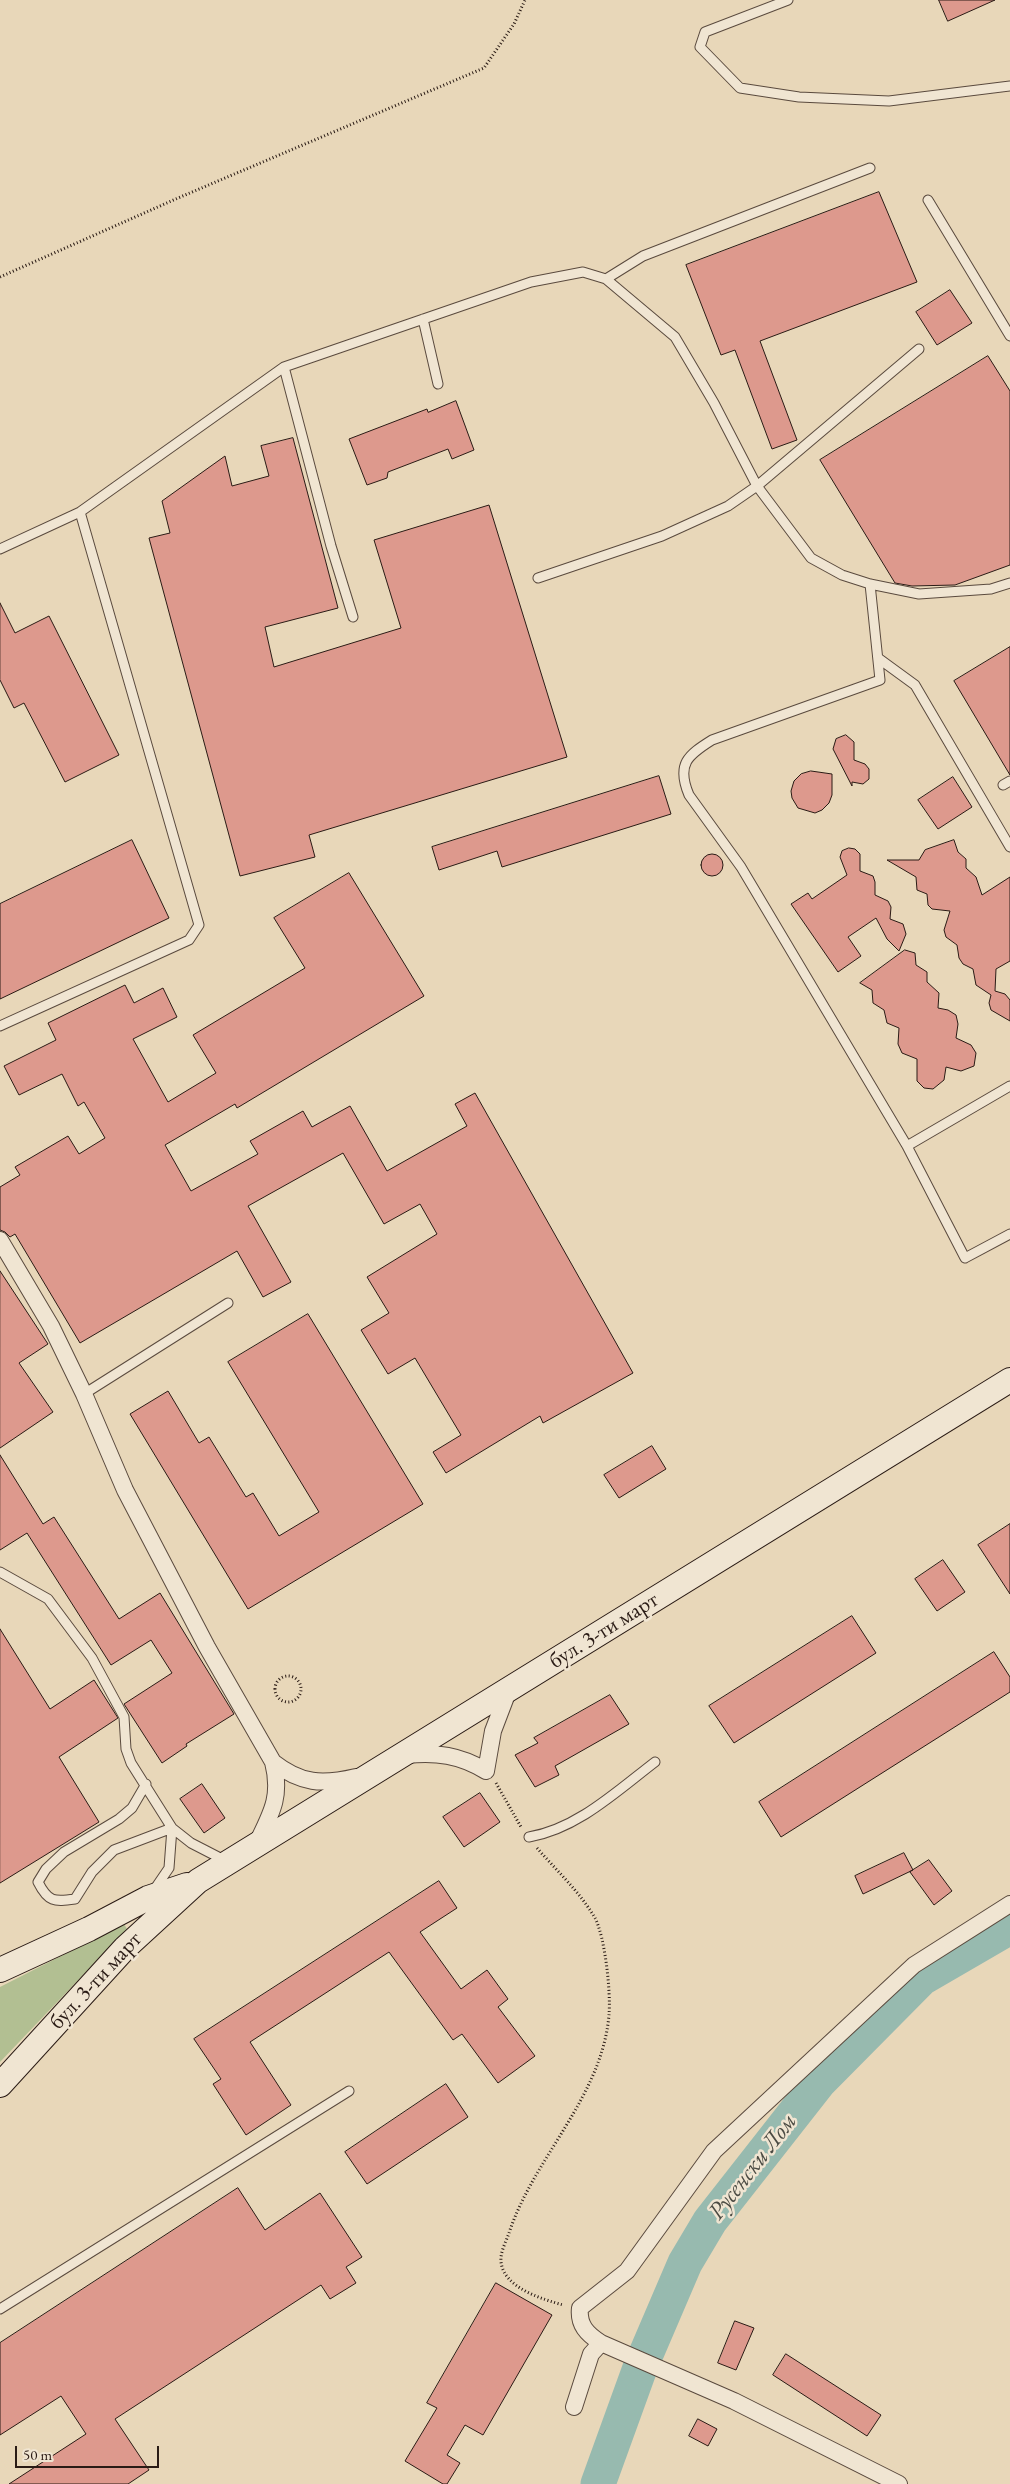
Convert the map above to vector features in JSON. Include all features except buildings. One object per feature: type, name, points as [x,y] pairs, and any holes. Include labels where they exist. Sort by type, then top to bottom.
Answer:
[{"type":"main road","name":"бул. 3-ти март","points":[[0,2085],[125,1948],[198,1881],[1010,1380]]},
{"type":"main road","name":"бул. 3-ти март","points":[[0,1970],[89,1929],[148,1898],[198,1881]]},
{"type":"street","points":[[0,1240],[51,1326],[84,1394],[125,1490],[207,1647],[272,1762],[278,1791],[274,1808],[256,1845]]},
{"type":"street","points":[[402,1755],[428,1753],[450,1755],[486,1771],[493,1731],[509,1689]]},
{"type":"street","points":[[272,1762],[288,1774],[305,1781],[336,1782],[373,1773]]},
{"type":"street","points":[[899,2484],[734,2401],[600,2343],[589,2335],[582,2326],[579,2317],[580,2308],[627,2271],[714,2151],[914,1965],[1010,1904]]},
{"type":"street","points":[[574,2407],[588,2362],[595,2348],[600,2343]]},
{"type":"lane","points":[[788,0],[705,32],[700,47],[740,88],[798,97],[889,101],[1010,86]]},
{"type":"lane","points":[[606,279],[643,256],[870,168]]},
{"type":"lane","points":[[928,200],[1010,336]]},
{"type":"lane","points":[[0,549],[80,512],[284,367],[531,282],[583,272],[606,279],[675,337],[714,402],[757,486],[811,558],[842,576],[919,594],[991,589],[1010,583]]},
{"type":"lane","points":[[423,319],[438,384]]},
{"type":"lane","points":[[538,578],[662,536],[728,506],[757,486],[918,349]]},
{"type":"lane","points":[[284,367],[331,546],[353,617]]},
{"type":"lane","points":[[0,1026],[189,940],[199,926],[80,512]]},
{"type":"lane","points":[[870,584],[880,680],[712,740],[689,754],[685,767],[684,784],[689,795],[741,867],[907,1146],[965,1258],[1010,1234]]},
{"type":"lane","points":[[878,658],[914,685],[1010,848]]},
{"type":"lane","points":[[907,1146],[1010,1086]]},
{"type":"lane","points":[[84,1394],[228,1303]]},
{"type":"lane","points":[[0,1572],[48,1599],[92,1658],[124,1717],[126,1749],[131,1763],[172,1828],[191,1843],[229,1862]]},
{"type":"lane","points":[[529,1837],[550,1834],[575,1820],[655,1762]]},
{"type":"lane","points":[[146,1784],[132,1808],[120,1819],[64,1852],[46,1869],[38,1882],[45,1895],[56,1902],[75,1899],[92,1872],[114,1850],[172,1828]]},
{"type":"lane","points":[[148,1898],[170,1868],[172,1828]]},
{"type":"lane","points":[[0,2309],[349,2091]]},
{"type":"path","points":[[0,277],[178,198],[484,68],[514,24],[525,0]]},
{"type":"path","points":[[284,1676],[294,1677],[301,1687],[300,1694],[293,1701],[284,1701],[277,1695],[276,1684],[284,1676]]},
{"type":"path","points":[[486,1771],[497,1784],[516,1821],[596,1919],[605,1961],[609,2014],[603,2053],[565,2128],[519,2208],[502,2252],[501,2262],[511,2281],[520,2288],[554,2302],[580,2308]]},
{"type":"green space","points":[[124,1924],[127,1929],[0,2062],[0,1987]]},
{"type":"waterway","name":"Русенски Лом","points":[[598,2484],[640,2368],[685,2263],[710,2221],[819,2082],[922,1978],[1010,1927]]}]
